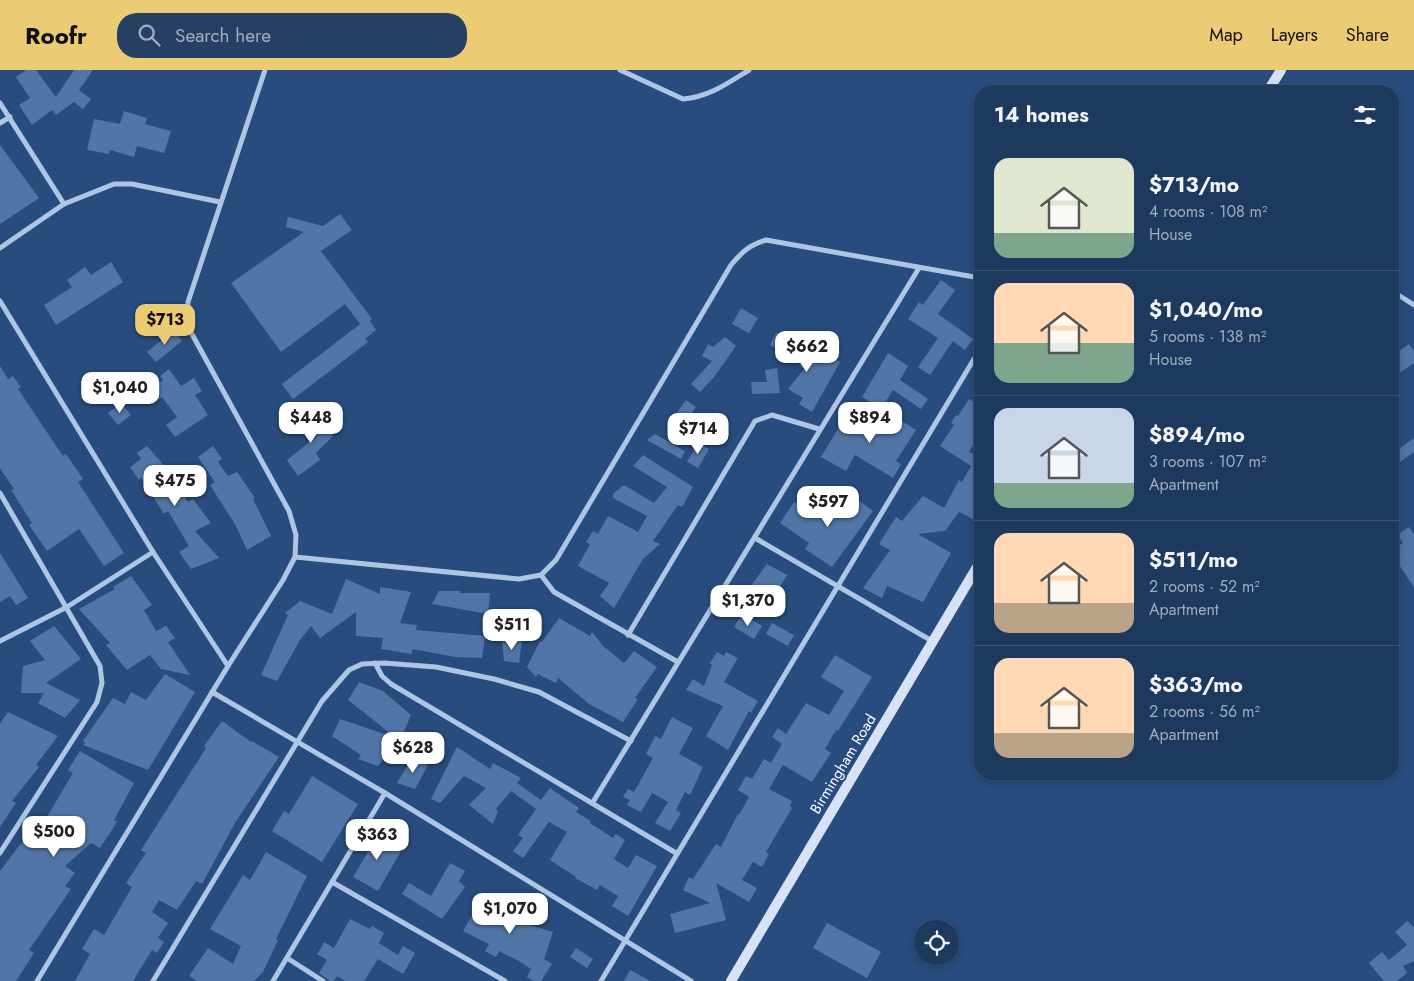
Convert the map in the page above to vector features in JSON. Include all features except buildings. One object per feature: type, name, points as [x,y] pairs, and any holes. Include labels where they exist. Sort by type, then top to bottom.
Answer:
[{"type":"street","points":[[38,981],[212,692],[283,580],[295,557],[296,535],[289,511],[187,326],[188,302],[265,70]]},
{"type":"street","points":[[620,70],[683,98],[694,98],[715,91],[749,70]]},
{"type":"street","points":[[1272,85],[1281,70]]},
{"type":"street","points":[[0,103],[64,204]]},
{"type":"street","points":[[0,123],[10,117]]},
{"type":"street","points":[[0,248],[64,204],[114,184],[123,183],[220,202]]},
{"type":"street","points":[[295,557],[519,578],[541,575],[556,560],[731,265],[744,249],[766,240],[974,277]]},
{"type":"street","points":[[593,802],[632,741],[678,662],[919,268]]},
{"type":"street","points":[[1399,295],[1414,305]]},
{"type":"street","points":[[0,301],[153,552],[228,666]]},
{"type":"street","points":[[601,981],[974,359]]},
{"type":"street","points":[[628,635],[755,421],[772,415],[820,429]]},
{"type":"street","points":[[0,493],[100,666],[102,683],[97,702],[0,854]]},
{"type":"street","points":[[755,538],[932,641]]},
{"type":"street","points":[[0,641],[67,608],[153,552]]},
{"type":"street","name":"Birmingham Road","points":[[731,981],[873,746],[932,641],[974,572]]},
{"type":"street","points":[[541,575],[554,592],[678,662]]},
{"type":"street","points":[[375,663],[382,676],[391,684],[593,802],[676,853]]},
{"type":"street","points":[[153,981],[322,701],[349,670],[362,664],[375,663],[436,667],[494,679],[539,692],[632,741]]},
{"type":"street","points":[[212,692],[385,793],[691,981]]},
{"type":"street","points":[[273,981],[385,793]]},
{"type":"street","points":[[332,882],[505,981]]},
{"type":"street","points":[[287,958],[323,981]]}]
